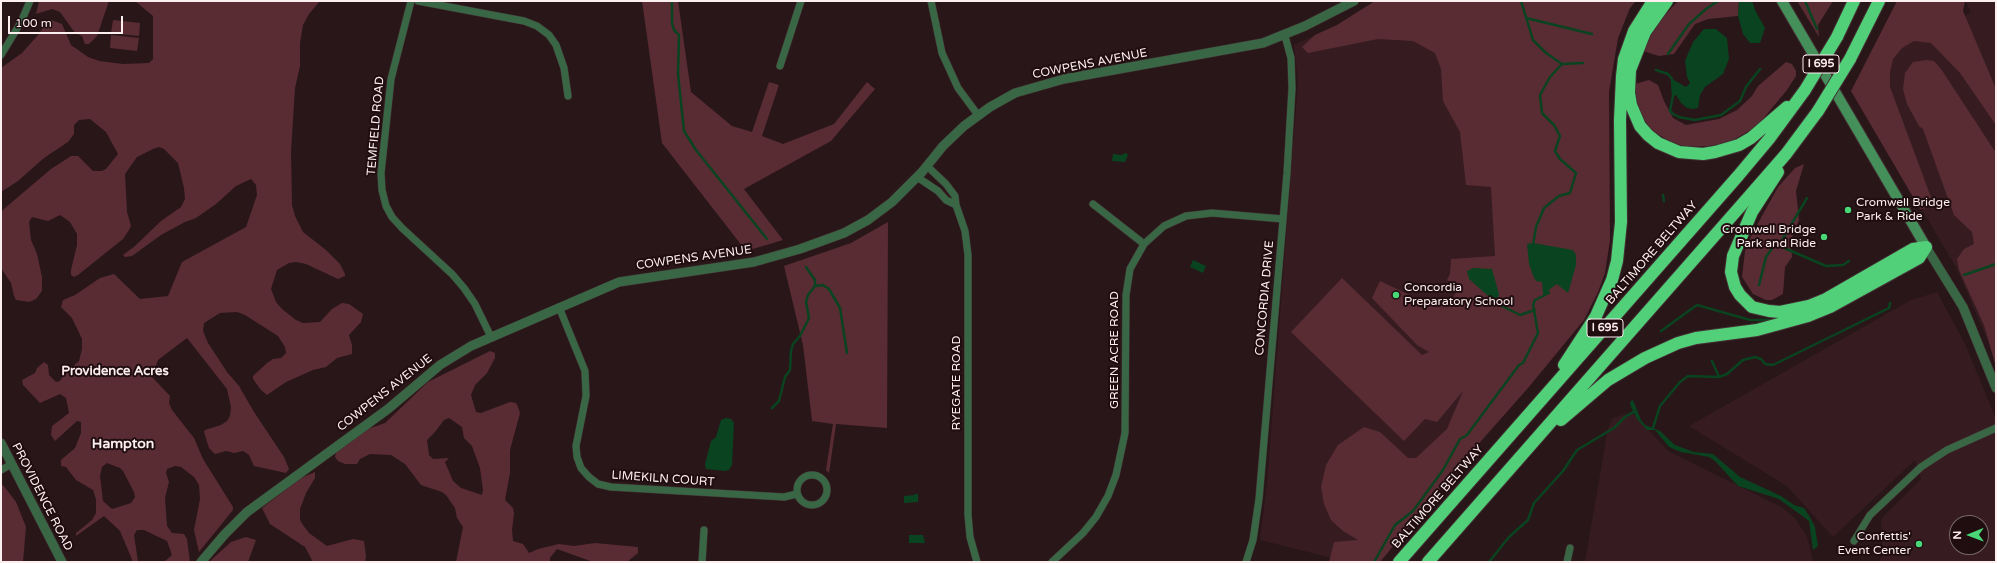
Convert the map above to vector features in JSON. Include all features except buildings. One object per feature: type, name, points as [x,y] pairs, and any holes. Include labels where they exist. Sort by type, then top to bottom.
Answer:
[{"type":"highway","points":[[1539,403],[1596,316],[1612,280],[1617,261],[1621,222],[1620,120],[1624,59],[1634,30],[1653,1]]},
{"type":"highway","points":[[1667,1],[1653,18],[1642,38],[1630,70],[1629,83],[1631,105],[1640,126],[1658,143],[1679,152],[1691,154],[1715,152],[1728,149],[1751,138],[1805,90]]},
{"type":"highway","name":"BALTIMORE BELTWAY","points":[[1399,562],[1769,139],[1805,90],[1837,37],[1854,1]]},
{"type":"highway","name":"I 695","points":[[1428,562],[1786,154],[1815,114],[1850,59],[1879,1]]},
{"type":"highway","points":[[1861,38],[1883,1]]},
{"type":"highway","points":[[1815,114],[1752,212],[1737,242],[1731,272],[1735,288],[1740,295],[1752,307],[1760,310],[1780,312],[1794,310],[1826,299],[1913,249],[1926,247]]},
{"type":"highway","points":[[1523,454],[1608,380],[1645,358],[1684,342],[1716,334],[1757,330],[1808,316],[1830,307],[1919,258],[1926,247]]},
{"type":"main road","points":[[1782,1],[1926,247]]},
{"type":"street","points":[[1,54],[21,22],[30,1]]},
{"type":"street","name":"TEMFIELD ROAD","points":[[411,1],[390,84],[381,173],[383,195],[386,206],[392,217],[452,274],[464,288],[475,304],[491,337]]},
{"type":"street","points":[[418,1],[524,21],[537,26],[549,35],[556,45],[564,68],[568,96]]},
{"type":"street","points":[[780,66],[801,1]]},
{"type":"street","points":[[931,1],[942,53],[958,88],[978,115]]},
{"type":"street","name":"COWPENS AVENUE","points":[[201,562],[225,534],[247,512],[388,409],[440,365],[471,346],[608,286],[627,280],[754,262],[832,238],[879,212],[917,177],[953,135],[978,115],[1015,93],[1050,82],[1251,46],[1285,36],[1320,20],[1354,1]]},
{"type":"street","name":"CONCORDIA DRIVE","points":[[1246,562],[1253,540],[1259,499],[1283,219],[1292,88],[1291,58],[1285,36]]},
{"type":"street","name":"RYEGATE ROAD","points":[[927,166],[946,184],[955,196],[956,205],[965,231],[968,255],[968,516],[970,537],[977,562]]},
{"type":"street","points":[[917,177],[938,191],[946,200],[956,205]]},
{"type":"street","points":[[1094,204],[1144,244]]},
{"type":"street","name":"GREEN ACRE ROAD","points":[[1052,562],[1084,534],[1108,496],[1116,475],[1125,433],[1126,295],[1130,269],[1144,244],[1164,226],[1186,216],[1212,213],[1283,219]]},
{"type":"street","points":[[1926,247],[1963,307],[1996,388]]},
{"type":"street","name":"LIMEKILN COURT","points":[[559,307],[585,371],[586,396],[576,446],[577,457],[581,468],[589,478],[598,484],[611,487],[784,497],[797,494]]},
{"type":"street","points":[[1854,541],[1870,515],[1921,467],[1947,450],[1996,428]]},
{"type":"street","name":"PROVIDENCE ROAD","points":[[1,443],[62,562]]},
{"type":"street","points":[[1,470],[12,464]]},
{"type":"street","points":[[808,475],[822,478],[827,487],[826,497],[818,504],[808,505],[799,499],[797,494],[800,481],[808,475]]},
{"type":"street","points":[[702,562],[704,530]]},
{"type":"street","points":[[1567,562],[1570,548]]},
{"type":"shaded area","points":[[39,1],[109,1],[97,36],[89,44],[85,44],[82,36],[75,33],[60,12],[52,9],[36,14]]},
{"type":"shaded area","points":[[135,1],[320,1],[309,14],[303,25],[300,43],[300,66],[295,88],[291,152],[292,205],[295,216],[303,232],[326,250],[340,264],[345,276],[338,279],[306,264],[296,262],[289,263],[277,270],[271,289],[276,302],[282,309],[296,320],[303,323],[320,322],[332,309],[342,303],[349,304],[363,314],[361,322],[349,335],[352,345],[352,354],[337,358],[326,367],[313,370],[286,382],[267,395],[261,390],[253,379],[253,376],[267,363],[273,359],[281,358],[286,353],[285,347],[278,336],[245,315],[237,312],[220,313],[204,323],[203,331],[208,343],[227,372],[239,386],[254,412],[284,457],[289,469],[286,473],[254,466],[249,455],[243,451],[234,453],[226,451],[215,454],[209,448],[204,432],[205,430],[221,425],[227,421],[230,416],[231,407],[227,389],[187,338],[158,360],[152,377],[170,396],[169,403],[172,410],[194,438],[203,459],[233,507],[233,510],[199,552],[194,530],[200,499],[199,485],[194,477],[181,467],[175,466],[167,469],[166,473],[169,482],[165,498],[167,526],[172,533],[184,534],[187,539],[190,562],[164,562],[172,555],[167,541],[144,530],[137,530],[134,535],[138,562],[133,562],[120,531],[104,516],[76,536],[76,533],[92,520],[96,513],[96,499],[93,490],[76,480],[66,467],[61,466],[61,460],[75,448],[81,433],[81,422],[77,421],[55,441],[51,435],[52,426],[69,413],[66,398],[60,394],[40,403],[23,385],[22,380],[35,373],[37,368],[44,362],[48,365],[49,375],[56,382],[60,381],[65,373],[79,361],[82,349],[82,339],[72,318],[61,307],[63,300],[75,295],[100,278],[114,274],[140,299],[168,296],[182,262],[246,227],[257,195],[256,185],[251,179],[236,186],[216,204],[196,218],[185,222],[161,235],[132,256],[125,257],[123,255],[135,246],[161,221],[181,207],[185,199],[178,163],[164,149],[159,147],[137,157],[125,174],[127,212],[131,226],[129,230],[123,239],[78,275],[74,277],[71,275],[77,245],[77,234],[70,222],[60,215],[48,221],[32,217],[29,222],[31,240],[37,254],[42,277],[42,291],[36,299],[29,302],[16,300],[11,283],[1,268],[1,212],[5,208],[51,169],[71,156],[78,156],[93,171],[102,171],[106,169],[118,154],[106,132],[90,119],[79,120],[74,125],[74,134],[68,142],[44,158],[18,181],[1,192],[1,68],[22,53],[38,35],[46,23],[51,20],[62,24],[71,45],[88,57],[99,61],[123,64],[149,63],[153,59],[153,16]],"holes":[[[107,463],[120,468],[134,492],[135,497],[131,503],[112,509],[103,501],[100,476],[102,467]]]},
{"type":"shaded area","points":[[642,1],[678,1],[691,92],[732,126],[752,132],[769,82],[779,85],[762,136],[783,144],[834,124],[867,82],[875,89],[831,141],[744,189],[783,240],[746,251],[662,143]]},
{"type":"shaded area","name":"Concordia Preparatory School","points":[[1375,1],[1494,1],[1505,278],[1436,469],[1340,560],[1260,540],[1267,484],[1298,82],[1294,45],[1337,25]]},
{"type":"shaded area","points":[[1375,1],[1636,1],[1630,8],[1618,38],[1609,92],[1610,240],[1605,273],[1598,292],[1584,320],[1380,562],[1329,562],[1334,542],[1358,540],[1343,531],[1331,520],[1324,504],[1321,487],[1326,465],[1338,445],[1364,427],[1380,432],[1408,458],[1416,458],[1447,429],[1463,391],[1437,422],[1425,419],[1404,441],[1291,332],[1342,278],[1422,355],[1429,352],[1417,345],[1372,298],[1380,281],[1435,307],[1438,302],[1449,307],[1459,286],[1447,280],[1450,274],[1451,259],[1495,256],[1491,187],[1466,185],[1460,132],[1443,101],[1441,69],[1435,53],[1413,41],[1378,39],[1308,53],[1302,47],[1315,35],[1337,25]]},
{"type":"shaded area","points":[[1678,1],[1739,1],[1738,16],[1708,19],[1695,24],[1674,54],[1659,56],[1643,51],[1647,39],[1658,23]]},
{"type":"shaded area","points":[[1739,1],[1752,1],[1765,28],[1760,43],[1750,43],[1743,34],[1738,16]]},
{"type":"shaded area","points":[[1797,1],[1833,1],[1818,25],[1819,37]]},
{"type":"shaded area","points":[[1897,1],[1965,1],[1963,11],[1996,89],[1996,125],[1960,73],[1931,43],[1914,41],[1902,48],[1893,59],[1890,72],[1890,87],[1932,200],[1927,208],[1920,209],[1851,91]]},
{"type":"shaded area","points":[[1965,1],[1996,1],[1996,359],[1957,269],[1861,106],[1909,24],[1953,24],[1971,12]]},
{"type":"shaded area","points":[[113,20],[140,23],[139,36],[111,33]]},
{"type":"shaded area","points":[[1704,29],[1716,29],[1727,38],[1729,59],[1723,74],[1705,87],[1700,95],[1698,108],[1687,108],[1681,103],[1676,95],[1673,96],[1672,79],[1686,87],[1690,83],[1687,77],[1685,61],[1693,42]]},
{"type":"shaded area","points":[[111,35],[139,38],[137,51],[110,48]]},
{"type":"shaded area","points":[[1926,60],[1934,61],[1941,69],[1996,153],[1996,367],[1984,325],[1959,270],[1957,259],[1964,249],[1974,244],[1972,232],[1954,215],[1923,129],[1919,126],[1907,104],[1903,89],[1905,73],[1913,62]]},
{"type":"shaded area","points":[[1786,62],[1792,64],[1796,71],[1796,76],[1787,90],[1757,126],[1730,142],[1710,146],[1688,147],[1672,143],[1653,131],[1641,117],[1635,97],[1635,84],[1649,80],[1658,85],[1673,118],[1686,125],[1719,119],[1737,110],[1752,96],[1758,86]]},
{"type":"shaded area","points":[[1126,153],[1128,155],[1125,162],[1112,161],[1113,154],[1121,155]]},
{"type":"shaded area","points":[[1804,164],[1796,191],[1799,220],[1791,240],[1792,257],[1785,267],[1783,294],[1772,300],[1766,300],[1753,294],[1742,277],[1745,251],[1752,234],[1778,187],[1795,168]]},
{"type":"shaded area","points":[[888,222],[887,428],[836,424],[829,473],[826,470],[833,424],[812,421],[803,345],[784,266],[851,243]]},
{"type":"shaded area","points":[[1533,243],[1573,250],[1576,255],[1576,265],[1568,293],[1557,284],[1550,289],[1547,295],[1543,294],[1542,282],[1536,281],[1529,264],[1527,244]]},
{"type":"shaded area","points":[[1193,260],[1206,266],[1203,273],[1190,267]]},
{"type":"shaded area","points":[[1473,268],[1492,269],[1499,294],[1496,303],[1469,279],[1467,271]]},
{"type":"shaded area","points":[[1937,292],[1965,344],[1996,419],[1996,562],[1879,562],[1883,554],[1882,518],[1921,479],[1915,460],[1833,537],[1787,486],[1689,426],[1911,300]]},
{"type":"shaded area","points":[[490,351],[495,353],[495,358],[487,373],[475,385],[471,395],[476,412],[481,413],[510,402],[516,403],[520,413],[510,450],[510,473],[505,500],[513,508],[514,513],[512,530],[513,541],[523,544],[529,553],[538,549],[559,544],[574,546],[595,543],[638,547],[638,553],[627,562],[593,562],[557,549],[550,558],[550,562],[456,562],[463,527],[457,518],[455,508],[446,495],[442,492],[421,485],[405,464],[391,455],[370,454],[360,459],[357,464],[345,464],[338,461],[335,457],[336,452],[365,430],[385,423],[428,382]],"holes":[[[449,418],[462,427],[464,438],[472,446],[480,468],[483,490],[482,495],[461,488],[453,481],[445,462],[449,458],[433,459],[429,455],[427,440],[444,420]]]},
{"type":"shaded area","points":[[1633,400],[1641,420],[1645,425],[1660,431],[1675,445],[1694,452],[1713,454],[1740,477],[1781,496],[1794,505],[1804,508],[1815,527],[1818,546],[1813,550],[1809,521],[1779,499],[1738,486],[1715,461],[1709,457],[1681,452],[1669,447],[1655,430],[1647,430],[1637,419],[1631,407],[1630,402]]},
{"type":"shaded area","points":[[1632,412],[1668,451],[1781,507],[1795,518],[1807,537],[1813,562],[1585,562],[1608,428],[1613,418]]},
{"type":"shaded area","points":[[726,418],[731,419],[734,423],[732,465],[729,470],[724,471],[706,469],[705,464],[711,441],[716,437],[721,420]]},
{"type":"shaded area","points":[[315,472],[315,478],[306,493],[300,509],[300,520],[309,533],[327,546],[353,539],[364,541],[366,557],[365,562],[313,562],[305,547],[270,524],[262,508],[301,478]]},
{"type":"shaded area","points":[[1,485],[3,485],[16,502],[26,527],[23,562],[1,562]]},
{"type":"shaded area","points":[[918,494],[918,502],[904,503],[904,496]]},
{"type":"shaded area","points":[[909,535],[923,535],[925,543],[909,543]]},
{"type":"shaded area","points":[[246,537],[256,540],[248,562],[209,562],[231,542]]},
{"type":"waterway","points":[[672,1],[672,23],[674,30],[679,35],[678,74],[684,131],[696,150],[767,239]]},
{"type":"waterway","points":[[1521,1],[1533,40],[1546,53],[1562,64],[1550,77],[1540,95],[1542,113],[1554,125],[1560,136],[1555,151],[1560,159],[1576,173],[1570,193],[1559,196],[1544,208],[1536,227],[1533,245]]},
{"type":"waterway","points":[[1668,54],[1689,24],[1718,1]]},
{"type":"waterway","points":[[1805,1],[1817,29]]},
{"type":"waterway","points":[[1526,18],[1592,34]]},
{"type":"waterway","points":[[1562,64],[1583,63]]},
{"type":"waterway","points":[[1656,70],[1668,74],[1672,79],[1673,96],[1670,111],[1679,117],[1695,120],[1721,115],[1740,101],[1746,87],[1760,69]]},
{"type":"waterway","points":[[1663,195],[1664,201]]},
{"type":"waterway","points":[[1779,245],[1807,198]]},
{"type":"waterway","points":[[1759,285],[1766,257],[1775,244],[1826,266],[1843,265],[1849,261]]},
{"type":"waterway","points":[[1964,275],[1996,264]]},
{"type":"waterway","points":[[772,408],[779,401],[785,377],[790,370],[793,344],[800,336],[809,318],[806,302],[808,295],[815,286],[815,280],[806,267]]},
{"type":"waterway","points":[[815,286],[823,285],[829,289],[840,308],[847,353]]},
{"type":"waterway","points":[[1374,562],[1395,525],[1413,511],[1443,470],[1460,439],[1467,435],[1519,365],[1523,363],[1538,333],[1533,305],[1535,300],[1549,293]]},
{"type":"waterway","points":[[1496,303],[1520,315],[1535,310]]},
{"type":"waterway","points":[[1653,428],[1660,406],[1680,382],[1688,376],[1719,377],[1727,374],[1743,360],[1755,357],[1761,359],[1765,364],[1773,365],[1889,308],[1890,303]]},
{"type":"waterway","points":[[1661,331],[1697,305],[1750,320],[1772,320]]},
{"type":"waterway","points":[[1712,361],[1719,377]]},
{"type":"waterway","points":[[1489,562],[1509,537],[1528,520],[1534,503],[1563,471],[1577,450],[1614,428],[1625,417],[1635,411]]},
{"type":"place","name":"Cromwell Bridge Park & Ride","points":[[1848,210]]},
{"type":"place","name":"Cromwell Bridge Park and Ride","points":[[1824,237]]},
{"type":"place","name":"Concordia Preparatory School","points":[[1396,295]]},
{"type":"place","name":"Confettis' Event Center","points":[[1919,544]]},
{"type":"district","name":"Providence Acres","points":[[115,372]]},
{"type":"district","name":"Hampton","points":[[123,444]]}]
